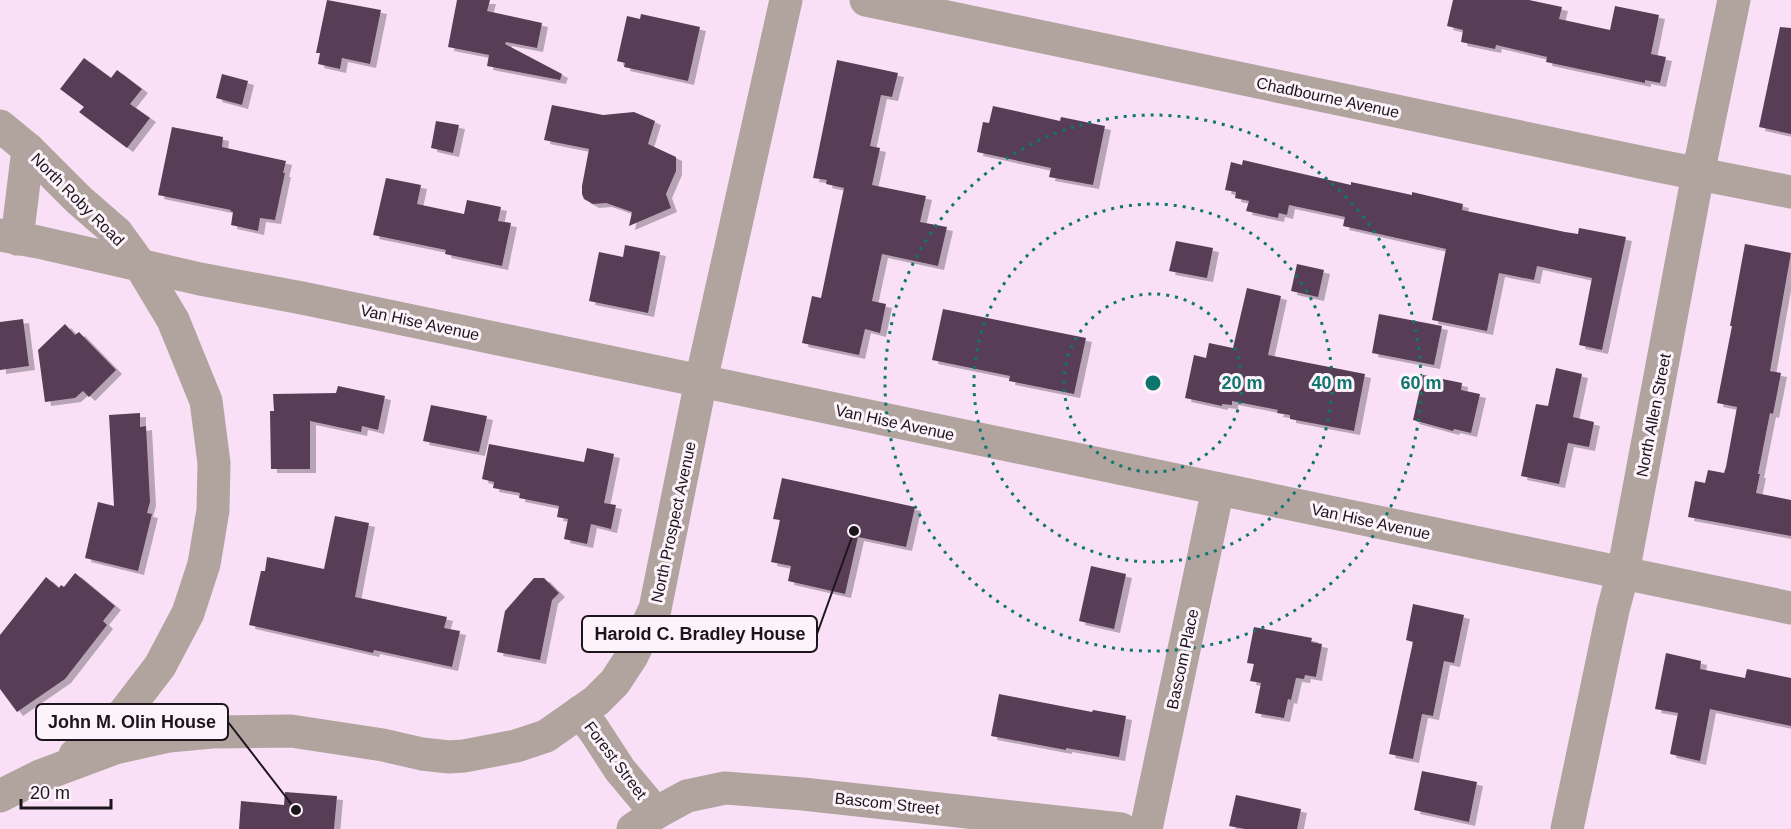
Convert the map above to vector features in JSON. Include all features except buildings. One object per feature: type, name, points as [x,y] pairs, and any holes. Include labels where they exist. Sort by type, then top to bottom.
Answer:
[{"type":"street","name":"North Prospect Avenue","points":[[0,796],[40,776],[115,748],[170,736],[212,732],[291,731],[383,745],[422,754],[464,756],[516,746],[546,736],[596,701],[615,682],[632,656],[655,609],[701,381],[786,0]]},
{"type":"street","name":"Chadbourne Avenue","points":[[866,0],[1791,192]]},
{"type":"street","name":"North Allen Street","points":[[1567,829],[1613,610],[1623,573],[1698,174],[1734,0]]},
{"type":"street","name":"North Roby Road","points":[[0,126],[28,148],[79,200],[117,233],[140,265],[173,320],[206,401],[214,463],[213,510],[204,564],[188,613],[160,666],[124,713],[79,752],[40,776]]},
{"type":"street","name":"North Roby Road","points":[[9,237],[28,148]]},
{"type":"street","name":"Van Hise Avenue","points":[[9,237],[200,279],[302,298],[1791,608]]},
{"type":"street","name":"Bascom Place","points":[[1146,829],[1218,489]]},
{"type":"street","name":"Forest Street","points":[[580,712],[620,770],[644,821]]},
{"type":"street","name":"Bascom Street","points":[[644,821],[687,796],[725,788],[803,794],[1121,829]]},
{"type":"place","name":"Harold C. Bradley House","points":[[854,531]]},
{"type":"place","name":"John M. Olin House","points":[[296,810]]}]
